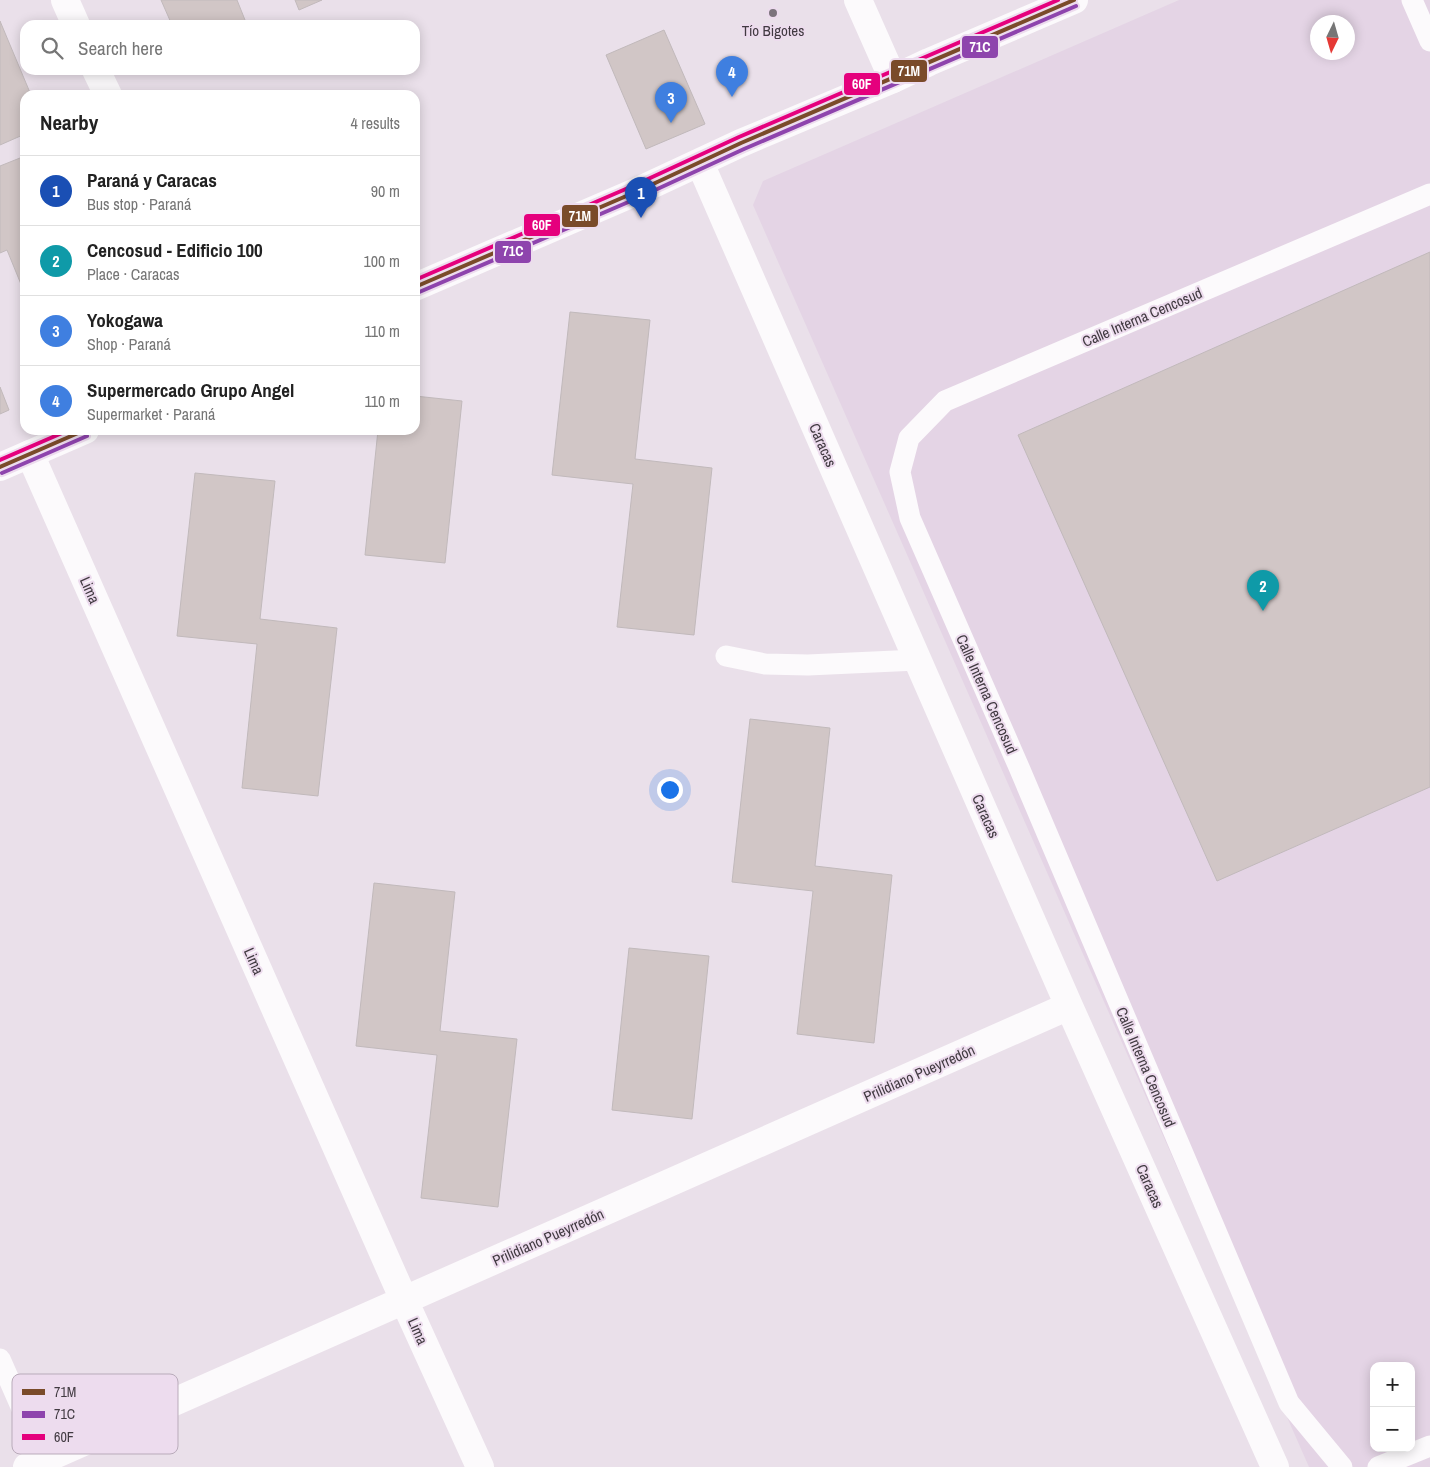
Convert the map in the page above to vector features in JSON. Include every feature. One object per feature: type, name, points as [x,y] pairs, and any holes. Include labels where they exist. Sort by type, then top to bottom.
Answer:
[{"type":"street","points":[[65,0],[74,20]]},
{"type":"street","points":[[858,0],[893,79]]},
{"type":"street","points":[[420,285],[700,163],[741,143],[1074,0]]},
{"type":"street","points":[[98,75],[106,90]]},
{"type":"street","name":"Caracas","points":[[700,163],[1069,1006],[1275,1467]]},
{"type":"street","points":[[0,467],[74,435]]},
{"type":"street","name":"Lima","points":[[30,454],[404,1300],[480,1467]]},
{"type":"street","name":"Prilidiano Pueyrredón","points":[[178,1400],[1069,1006]]},
{"type":"street","name":"Prilidiano Pueyrredón","points":[[36,1463],[56,1454]]},
{"type":"lane","points":[[1412,0],[1430,41]]},
{"type":"lane","name":"Calle Interna Cencosud","points":[[1342,1467],[1288,1403],[1018,765],[910,518],[900,472],[909,438],[945,401],[1430,194]]},
{"type":"lane","points":[[726,656],[765,664],[808,665],[917,660]]},
{"type":"lane","points":[[0,1360],[12,1394]]},
{"type":"lane","points":[[1378,1467],[1430,1446]]},
{"type":"shaded area","points":[[1179,0],[1430,0],[1430,1467],[1309,1467],[753,205],[763,181]]},
{"type":"building","points":[[161,0],[237,0],[245,20],[170,20]]},
{"type":"building","points":[[295,0],[322,0],[299,10]]},
{"type":"building","points":[[0,21],[20,69],[20,75],[23,75],[29,90],[20,90],[20,136],[0,145]]},
{"type":"building","points":[[664,30],[705,124],[646,149],[606,55]]},
{"type":"building","points":[[20,158],[20,282],[7,250],[0,253],[0,166]]},
{"type":"building","points":[[1430,252],[1430,787],[1217,881],[1018,435]]},
{"type":"building","points":[[570,312],[650,320],[635,459],[712,468],[694,635],[617,627],[633,484],[552,475]]},
{"type":"building","points":[[0,387],[9,410],[0,414]]},
{"type":"building","points":[[420,397],[462,401],[445,563],[365,555],[377,435],[420,435]]},
{"type":"building","points":[[195,473],[275,481],[260,619],[337,628],[318,796],[242,788],[257,644],[177,636]]},
{"type":"building","points":[[750,719],[830,728],[815,866],[892,875],[874,1043],[797,1034],[813,891],[732,882]]},
{"type":"building","points":[[374,883],[455,892],[440,1031],[517,1039],[498,1207],[421,1198],[437,1055],[356,1046]]},
{"type":"building","points":[[629,948],[709,956],[692,1119],[612,1110]]},
{"type":"transit line","name":"60F","points":[[420,278],[635,185],[739,137],[1058,0]]},
{"type":"transit line","name":"71M","points":[[420,285],[638,191],[741,143],[1074,0]]},
{"type":"transit line","name":"71C","points":[[420,292],[1076,6]]},
{"type":"transit line","name":"60F","points":[[0,460],[58,435]]},
{"type":"transit line","name":"71M","points":[[0,467],[74,435]]},
{"type":"transit line","name":"71C","points":[[2,473],[87,436]]},
{"type":"place","name":"Tío Bigotes","points":[[773,13]]},
{"type":"place","name":"Supermercado Grupo Angel","points":[[732,97]]},
{"type":"place","name":"Yokogawa","points":[[671,123]]},
{"type":"place","name":"Paraná y Caracas","points":[[641,218]]},
{"type":"place","name":"Cencosud - Edificio 100","points":[[1263,611]]}]
